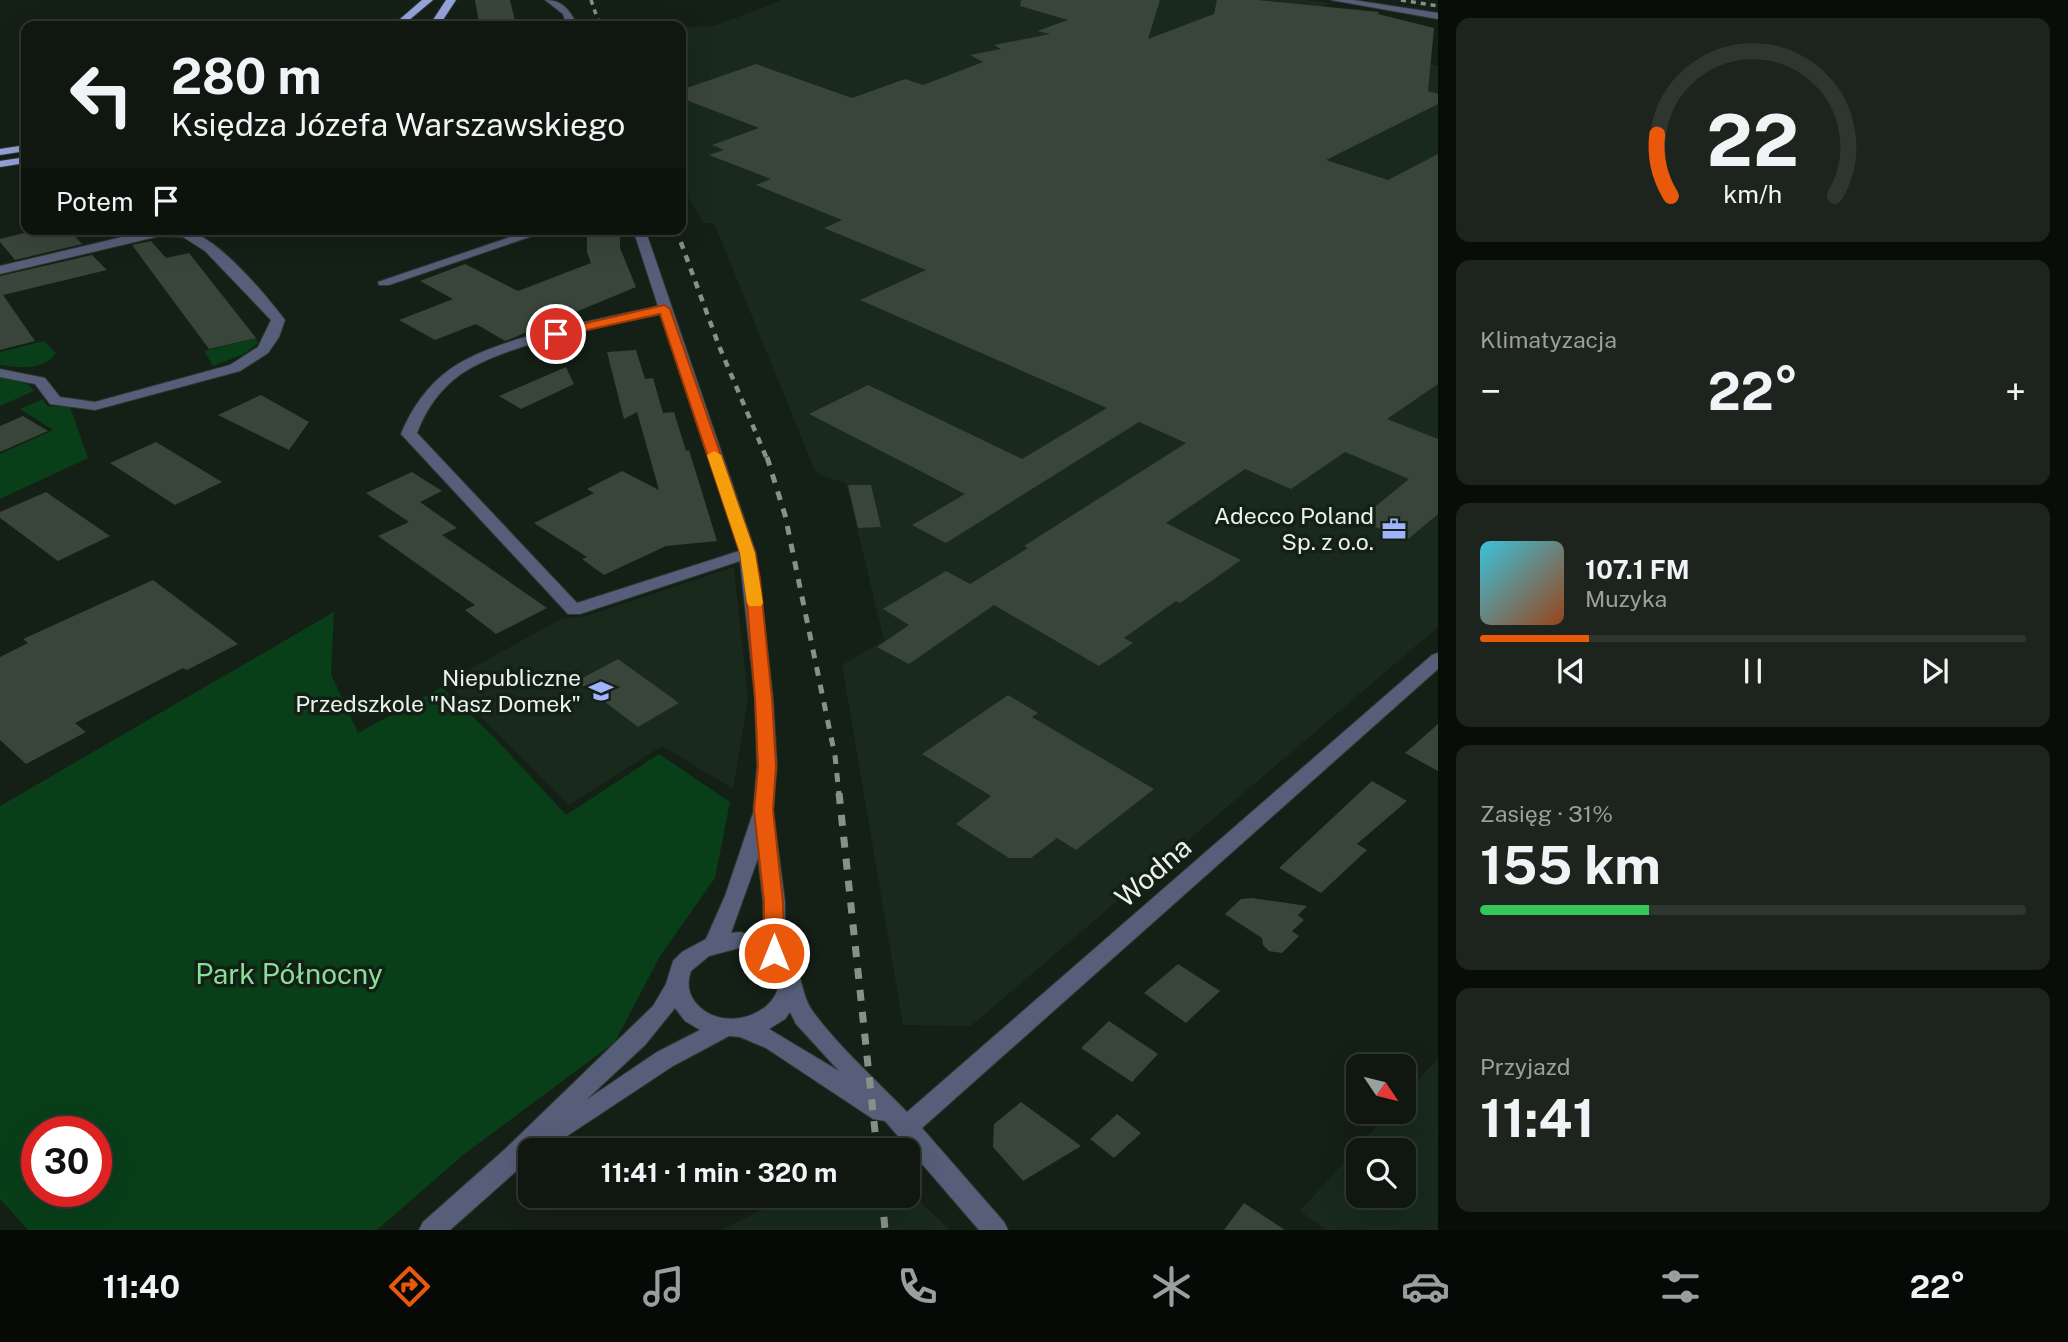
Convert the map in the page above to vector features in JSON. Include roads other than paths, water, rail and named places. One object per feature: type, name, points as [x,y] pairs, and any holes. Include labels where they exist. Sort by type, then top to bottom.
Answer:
[{"type":"main road","points":[[403,21],[428,0]]},
{"type":"main road","points":[[437,21],[451,0]]},
{"type":"main road","points":[[0,152],[21,149]]},
{"type":"main road","points":[[0,164],[21,161]]},
{"type":"street","points":[[550,0],[567,13],[570,21]]},
{"type":"street","points":[[1335,0],[1438,16]]},
{"type":"street","points":[[0,270],[147,235]]},
{"type":"street","points":[[0,373],[40,381],[55,401],[95,406],[235,368],[251,361],[272,340],[278,320],[239,277],[190,235]]},
{"type":"street","points":[[384,282],[529,235]]},
{"type":"street","points":[[641,235],[748,553],[764,699],[767,766],[763,810],[774,902],[774,953]]},
{"type":"street","points":[[664,309],[556,334],[475,360],[444,381],[429,397],[415,415],[409,434],[574,610],[748,553]]},
{"type":"street","name":"Wodna","points":[[906,1127],[1438,659]]},
{"type":"street","points":[[716,942],[736,896],[763,810]]},
{"type":"street","points":[[432,1230],[513,1158],[661,1012],[677,985],[687,958],[716,942],[740,940],[764,946],[785,963],[791,989],[804,1018],[906,1127],[995,1230]]},
{"type":"street","points":[[677,985],[681,1000],[690,1013],[706,1023],[734,1028],[774,1041],[906,1127]]},
{"type":"street","points":[[513,1158],[623,1089],[665,1059],[734,1028],[762,1024],[776,1015],[787,1003],[791,989]]},
{"type":"railway","points":[[591,0],[598,21]]},
{"type":"railway","points":[[1401,0],[1438,6]]},
{"type":"railway","points":[[678,235],[719,346],[767,459]]},
{"type":"railway","points":[[767,457],[785,515],[835,756],[839,794]]},
{"type":"railway","points":[[839,793],[876,1138]]},
{"type":"railway","points":[[883,1208],[885,1230]]},
{"type":"place","name":"Adecco Poland Sp. z o.o.","points":[[1394,529]]},
{"type":"place","name":"Niepubliczne Przedszkole \"Nasz Domek\"","points":[[601,691]]},
{"type":"park label","name":"Park Północny","points":[[289,974]]}]
